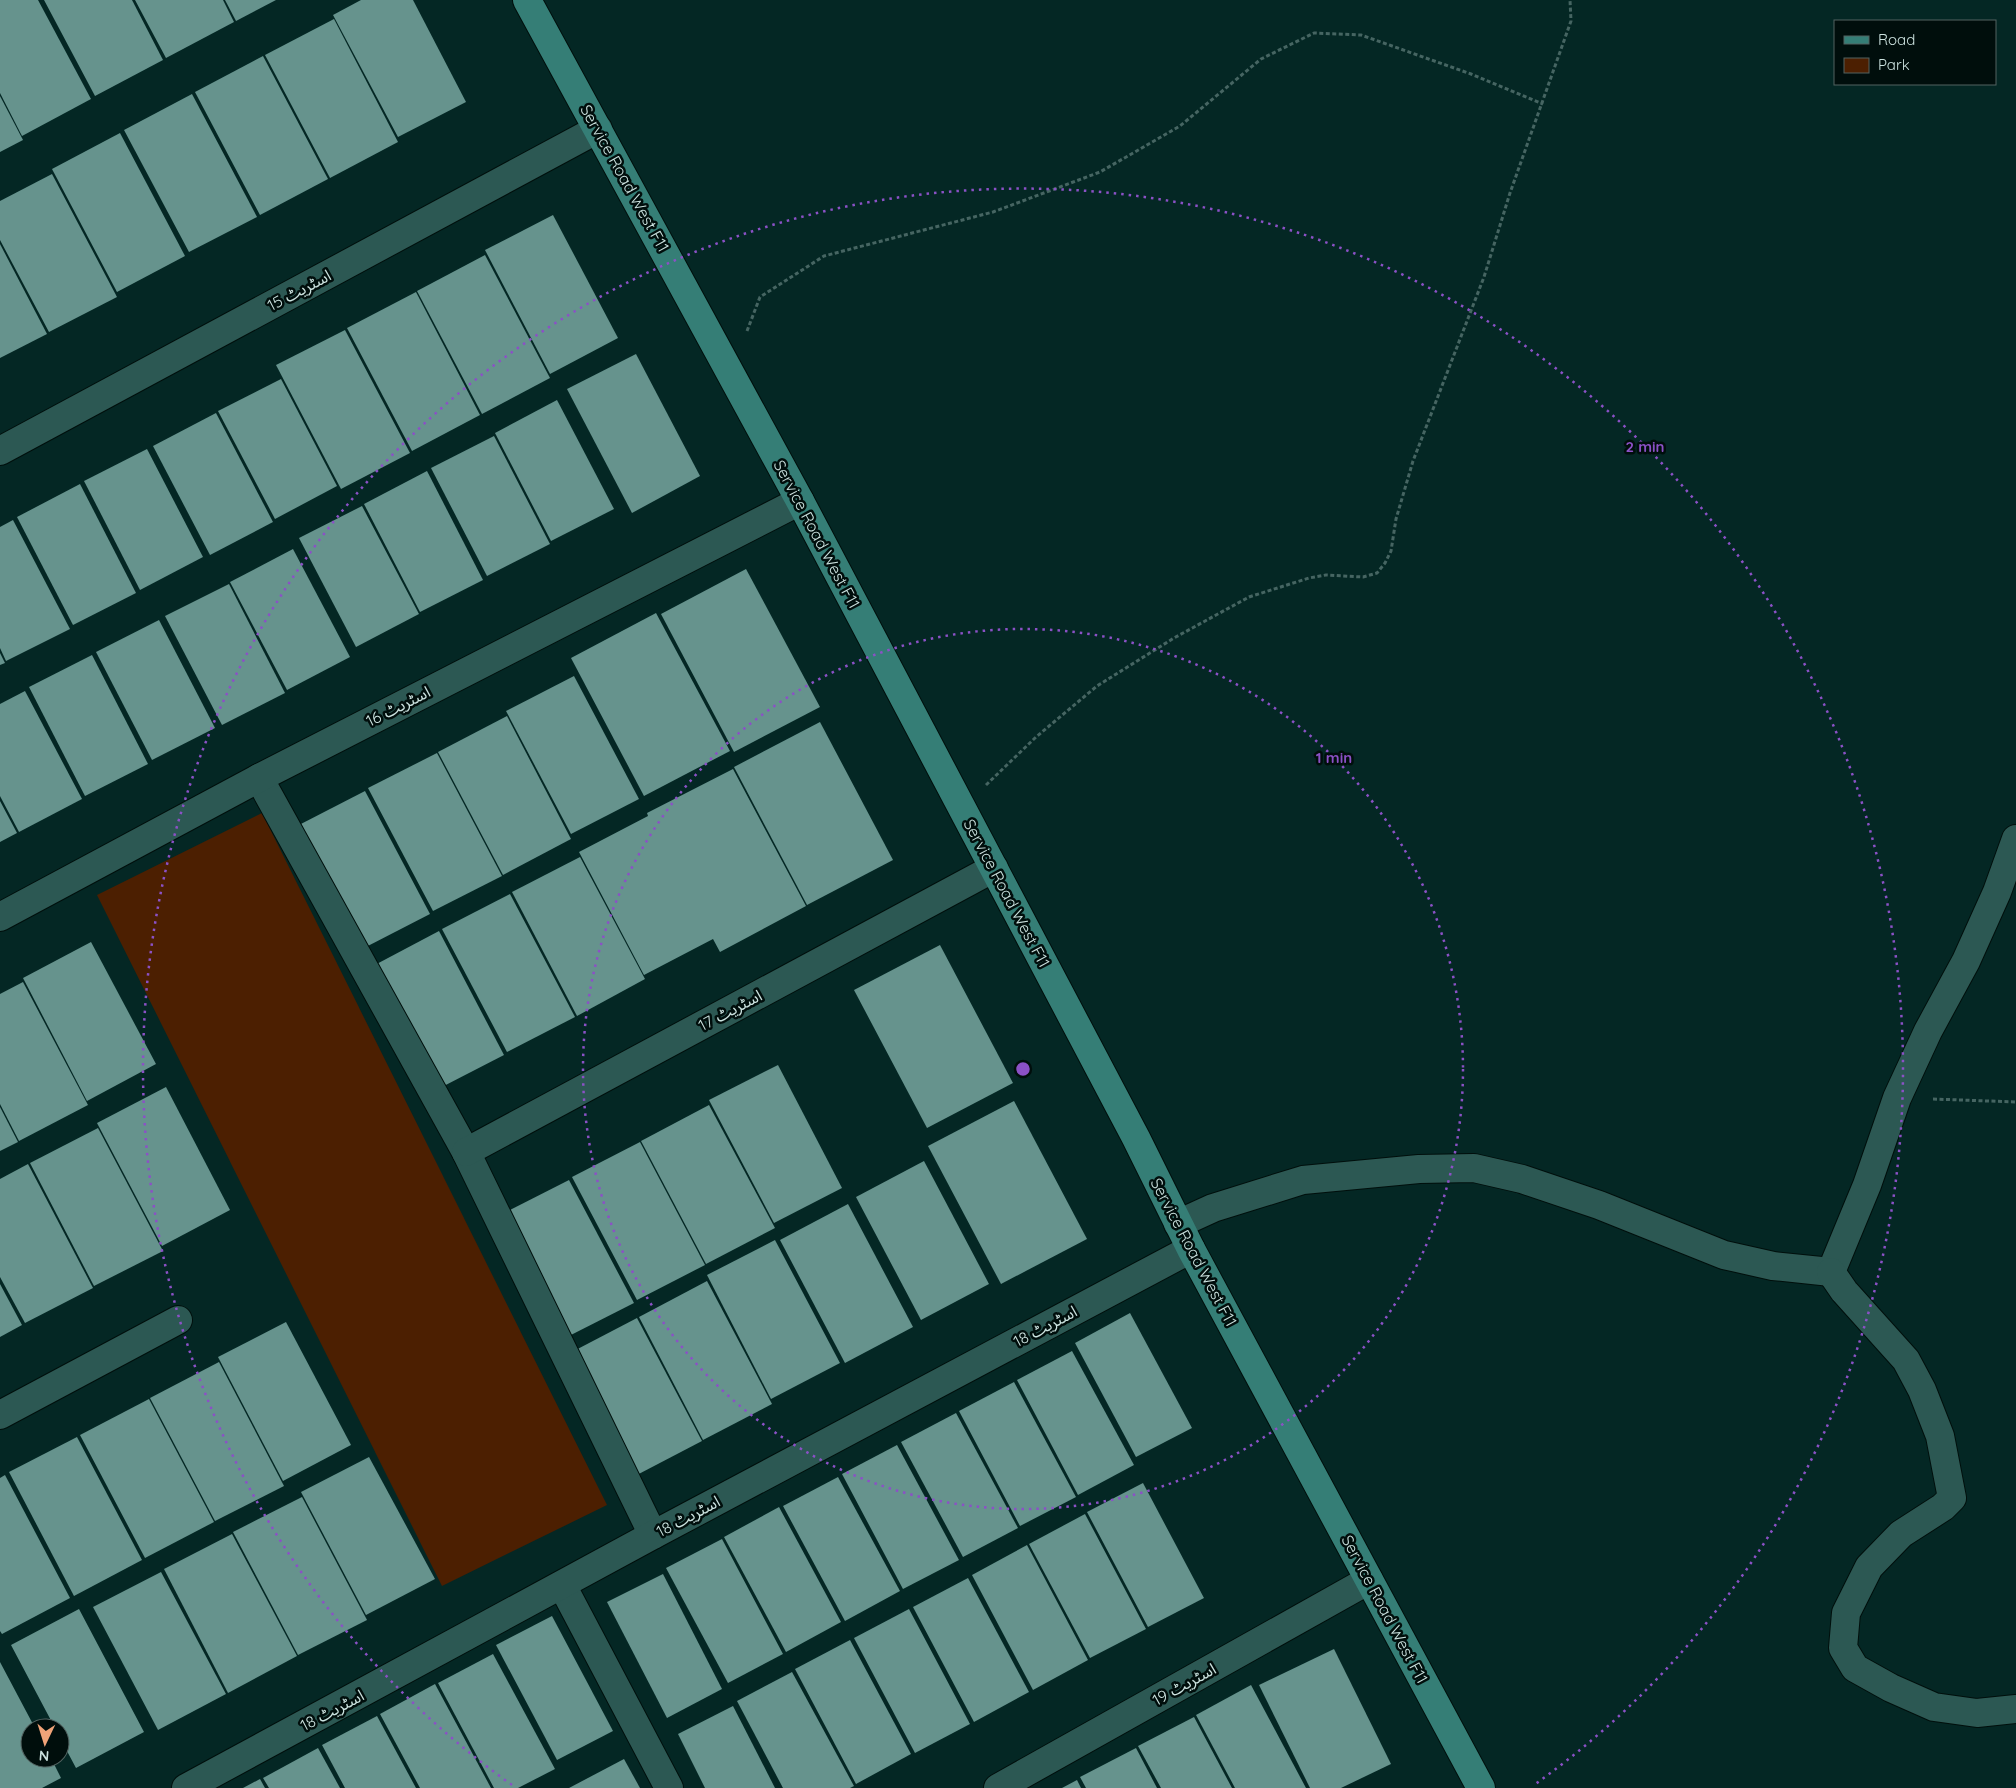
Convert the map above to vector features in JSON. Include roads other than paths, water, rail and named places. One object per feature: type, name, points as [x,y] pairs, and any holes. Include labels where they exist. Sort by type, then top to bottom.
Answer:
[{"type":"main road","name":"Service Road West F11","points":[[527,0],[800,501],[1131,1130],[1191,1249],[1481,1788]]},
{"type":"street","name":"اسٹریٹ 15","points":[[0,451],[598,129]]},
{"type":"street","name":"اسٹریٹ 16","points":[[0,917],[258,778],[800,501]]},
{"type":"street","points":[[258,778],[466,1152],[653,1535]]},
{"type":"street","points":[[1831,1272],[1867,1185],[1898,1098],[1928,1031],[1966,961],[1997,892],[2016,839]]},
{"type":"street","name":"اسٹریٹ 17","points":[[466,1152],[994,868]]},
{"type":"street","points":[[1178,1224],[1213,1208],[1303,1180],[1419,1169],[1474,1168],[1522,1179],[1599,1205],[1724,1255],[1773,1266],[1831,1272],[1844,1291],[1906,1360],[1922,1390],[1940,1436],[1952,1498],[1943,1507],[1901,1534],[1869,1567],[1846,1613],[1843,1648],[1855,1668],[1891,1688],[1934,1707],[1977,1713],[2016,1709]]},
{"type":"street","name":"اسٹریٹ 18","points":[[186,1788],[653,1535],[1191,1249]]},
{"type":"street","points":[[0,1415],[178,1320]]},
{"type":"street","name":"اسٹریٹ 19","points":[[998,1788],[1369,1580]]},
{"type":"street","points":[[562,1585],[669,1788]]}]
